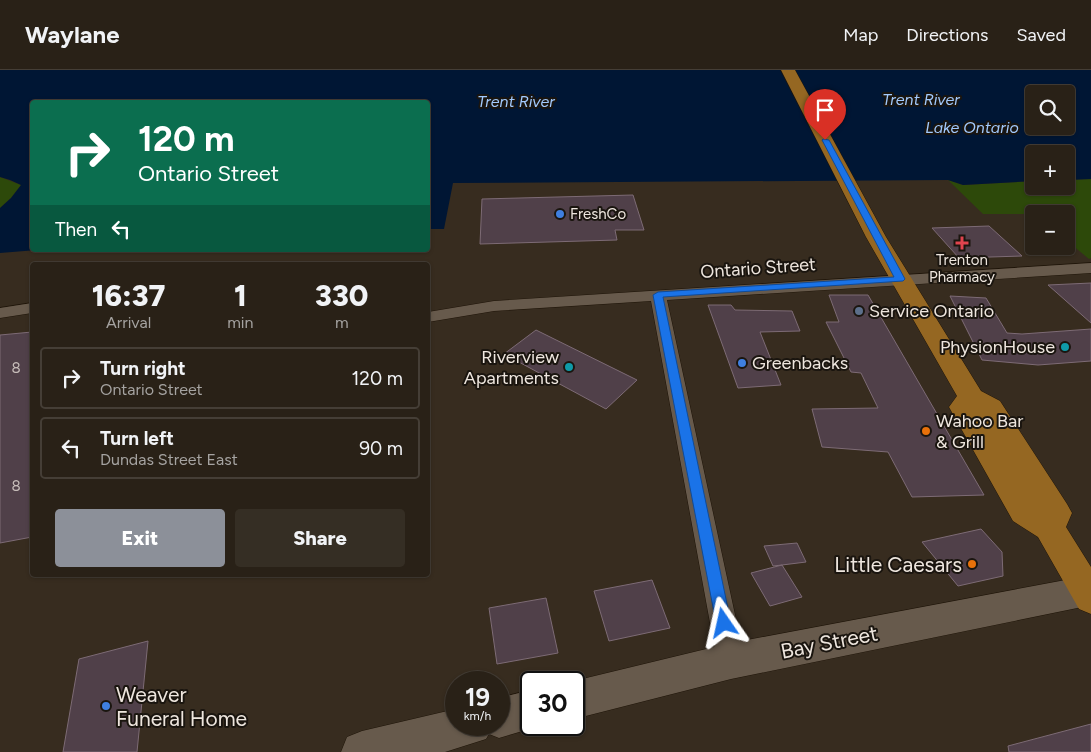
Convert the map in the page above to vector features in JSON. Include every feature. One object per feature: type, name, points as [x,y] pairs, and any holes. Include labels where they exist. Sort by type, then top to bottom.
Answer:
[{"type":"main road","points":[[788,70],[900,279],[971,397],[963,407],[1024,512],[1049,528],[1089,594]]},
{"type":"street","name":"Ontario Street","points":[[430,316],[494,306],[1091,268]]},
{"type":"street","points":[[658,295],[731,661]]},
{"type":"street","points":[[0,313],[30,308]]},
{"type":"street","name":"Bay Street","points":[[585,697],[731,661],[1089,594]]},
{"type":"street","points":[[362,752],[445,732]]},
{"type":"green space","points":[[0,177],[21,185],[0,208]]},
{"type":"green space","points":[[1091,179],[1091,258],[1089,259],[1075,247],[1075,205],[1025,205],[1025,214],[983,214],[948,180],[963,185],[1025,182],[1025,195],[1075,195],[1075,180]]},
{"type":"water","name":"Lake Ontario","points":[[0,70],[1091,70],[1091,179],[1075,180],[1075,145],[1025,145],[1025,182],[963,185],[948,180],[453,183],[444,229],[430,229],[430,100],[30,100],[30,251],[0,253],[0,208],[21,185],[0,177]]},
{"type":"building","name":"FreshCo","points":[[633,195],[644,230],[615,230],[617,240],[480,244],[482,199]]},
{"type":"building","points":[[989,226],[1022,256],[959,258],[932,228]]},
{"type":"building","points":[[1091,283],[1091,323],[1048,285]]},
{"type":"building","points":[[829,295],[868,295],[984,495],[912,497],[888,452],[822,447],[812,409],[878,408],[861,373],[851,372],[826,322],[839,322]]},
{"type":"building","points":[[950,296],[986,298],[1007,333],[1022,334],[1091,329],[1091,361],[1038,365],[982,360]]},
{"type":"building","points":[[708,305],[731,305],[735,310],[792,311],[800,331],[760,332],[781,385],[738,388]]},
{"type":"building","name":"Riverview Apartments","points":[[536,330],[637,380],[606,409],[504,354]]},
{"type":"building","points":[[30,332],[30,537],[0,543],[0,335]]},
{"type":"building","name":"Little Caesars","points":[[981,529],[1002,552],[1003,576],[958,586],[922,542]]},
{"type":"building","points":[[797,543],[806,562],[773,566],[764,546]]},
{"type":"building","points":[[782,565],[802,597],[770,606],[751,573]]},
{"type":"building","points":[[652,580],[670,628],[609,641],[594,591]]},
{"type":"building","points":[[546,598],[558,653],[497,664],[489,608]]},
{"type":"building","name":"Weaver Funeral Home","points":[[148,641],[137,752],[63,752],[79,659]]},
{"type":"building","points":[[1091,724],[1091,752],[1009,752],[1008,746]]},
{"type":"place","name":"FreshCo","points":[[560,214]]},
{"type":"place","name":"Trenton Pharmacy","points":[[962,243]]},
{"type":"place","name":"Service Ontario","points":[[859,311]]},
{"type":"place","name":"PhysionHouse","points":[[1065,347]]},
{"type":"place","name":"Greenbacks","points":[[742,363]]},
{"type":"place","name":"Riverview Apartments","points":[[569,367]]},
{"type":"place","name":"Wahoo Bar & Grill","points":[[926,431]]},
{"type":"place","name":"Little Caesars","points":[[972,564]]},
{"type":"place","name":"Weaver Funeral Home","points":[[106,706]]},
{"type":"route","points":[[724,623],[658,295],[900,279],[825,140]]},
{"type":"water label","name":"Trent River","points":[[921,99]]},
{"type":"water label","name":"Trent River","points":[[516,101]]}]
